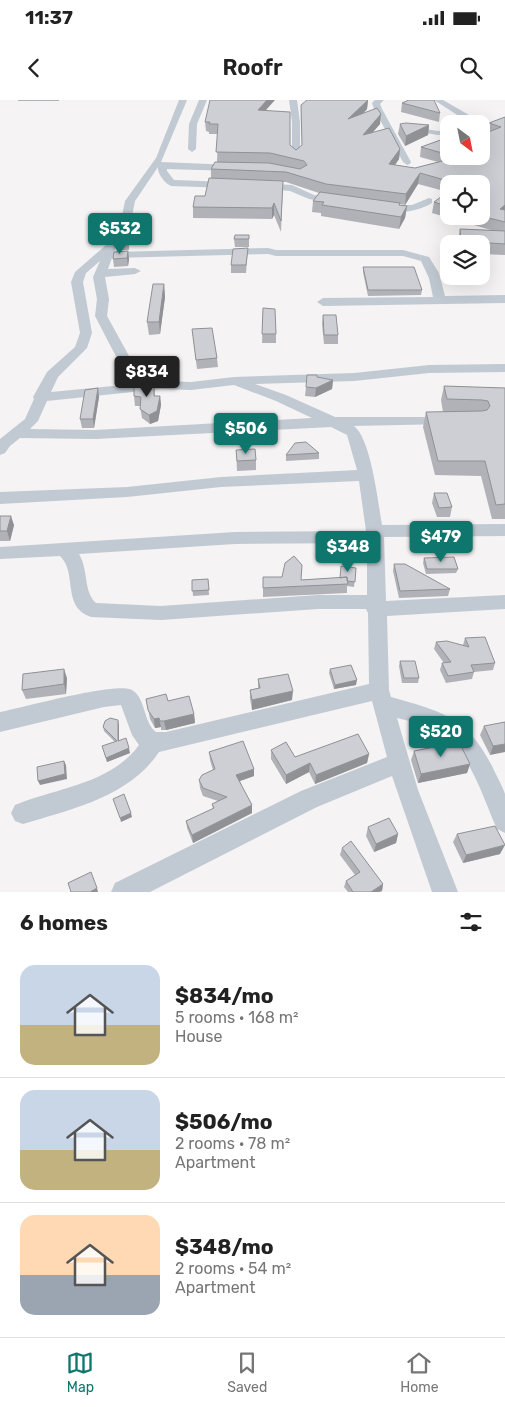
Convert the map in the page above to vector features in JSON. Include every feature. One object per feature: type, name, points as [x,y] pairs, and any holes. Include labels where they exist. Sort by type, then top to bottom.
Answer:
[{"type":"street","points":[[163,385],[138,376],[128,367],[101,316],[103,299],[99,277],[108,251],[127,216],[130,201],[159,165],[160,158],[184,100]]},
{"type":"street","points":[[192,149],[191,138],[194,118],[203,100]]},
{"type":"street","points":[[293,100],[296,122],[296,155]]},
{"type":"street","points":[[387,100],[380,100],[376,103],[407,162]]},
{"type":"street","points":[[438,100],[464,115]]},
{"type":"street","points":[[388,128],[413,128],[440,133]]},
{"type":"street","points":[[159,165],[240,168]]},
{"type":"street","points":[[159,165],[171,183],[286,187],[312,197],[350,203]]},
{"type":"street","points":[[377,206],[410,210],[419,208],[429,202]]},
{"type":"street","points":[[0,450],[4,443],[31,421],[40,397],[52,375],[81,348],[86,333],[77,282],[81,272],[108,251],[403,253],[425,259],[432,269],[438,285],[439,299]]},
{"type":"street","points":[[100,273],[135,271]]},
{"type":"street","points":[[324,302],[505,299]]},
{"type":"street","points":[[40,397],[163,385],[190,386],[234,381],[354,377],[374,373],[424,370],[505,368]]},
{"type":"street","points":[[234,381],[281,398],[350,430],[354,434],[366,475],[374,534],[375,606],[381,697],[407,790],[445,892]]},
{"type":"street","points":[[16,433],[43,435],[170,432],[332,422],[460,420]]},
{"type":"street","points":[[0,498],[127,492],[230,481],[366,475]]},
{"type":"street","points":[[0,553],[235,538],[505,530]]},
{"type":"street","points":[[63,548],[72,554],[77,561],[79,596],[82,604],[91,610],[161,613],[318,602],[375,606],[505,602]]},
{"type":"street","points":[[0,722],[104,698],[125,696],[131,701],[137,725],[146,737],[154,742],[381,697],[452,730],[471,751],[505,821]]},
{"type":"street","points":[[23,813],[100,787],[128,771],[140,761],[154,742]]},
{"type":"street","points":[[124,892],[309,799],[399,763]]},
{"type":"building","points":[[210,100],[267,100],[258,110],[290,112],[290,145],[296,150],[302,145],[301,105],[307,100],[368,100],[348,119],[377,108],[381,114],[363,135],[389,128],[400,149],[389,164],[415,168],[440,162],[440,165],[490,165],[490,131],[501,127],[490,123],[505,117],[505,205],[500,209],[505,210],[505,222],[490,218],[490,175],[440,175],[440,179],[420,173],[406,194],[326,184],[286,172],[211,169],[215,162],[269,163],[300,169],[307,165],[304,161],[270,153],[216,152],[218,124],[205,122]]},
{"type":"building","points":[[409,100],[434,100],[440,113],[402,103]]},
{"type":"building","points":[[400,124],[429,125],[406,136]]},
{"type":"building","points":[[440,140],[440,152],[421,147]]},
{"type":"building","points":[[209,178],[283,181],[281,221],[274,203],[272,208],[193,207],[195,196],[205,196]]},
{"type":"building","points":[[320,192],[400,203],[399,205],[407,206],[401,217],[322,205],[324,202],[313,201]]},
{"type":"building","points":[[440,198],[440,204],[434,202]]},
{"type":"building","points":[[460,229],[505,231],[505,244],[490,243],[490,235],[460,235]]},
{"type":"building","points":[[235,235],[249,235],[249,239],[234,239]]},
{"type":"building","points":[[129,238],[128,242],[116,242],[117,239]]},
{"type":"building","points":[[248,248],[246,265],[231,265],[233,249]]},
{"type":"building","points":[[128,251],[127,258],[113,259],[114,252]]},
{"type":"building","points":[[363,267],[414,267],[422,290],[368,290]]},
{"type":"building","points":[[153,284],[164,284],[159,322],[147,322]]},
{"type":"building","points":[[263,308],[275,309],[276,334],[262,334]]},
{"type":"building","points":[[323,315],[336,315],[338,335],[324,335]]},
{"type":"building","points":[[212,328],[217,358],[196,360],[192,329]]},
{"type":"building","points":[[307,375],[317,375],[317,377],[333,380],[316,388],[306,387]]},
{"type":"building","points":[[154,383],[154,396],[160,396],[157,411],[149,415],[140,409],[141,397],[134,396],[134,385]]},
{"type":"building","points":[[444,386],[505,388],[505,504],[496,505],[485,461],[438,461],[426,412],[482,411],[487,410],[490,406],[488,401],[482,400],[447,399]]},
{"type":"building","points":[[98,388],[93,419],[80,419],[85,390]]},
{"type":"building","points":[[306,442],[319,453],[286,455],[295,443]]},
{"type":"building","points":[[255,449],[256,460],[237,461],[236,450]]},
{"type":"building","points":[[434,493],[447,493],[452,507],[439,508]]},
{"type":"building","points":[[0,516],[11,516],[7,531],[0,531]]},
{"type":"building","points":[[294,556],[302,565],[301,580],[347,577],[348,584],[263,588],[263,577],[282,577],[285,563]]},
{"type":"building","points":[[454,557],[458,569],[427,569],[424,558]]},
{"type":"building","points":[[394,564],[405,564],[450,589],[400,591]]},
{"type":"building","points":[[341,566],[356,568],[355,582],[347,581],[347,577],[340,578]]},
{"type":"building","points":[[208,579],[209,590],[192,591],[192,580]]},
{"type":"building","points":[[485,637],[495,663],[471,665],[474,672],[448,676],[442,663],[451,662],[436,642],[447,641],[469,647],[465,638]]},
{"type":"building","points":[[400,661],[415,661],[419,678],[404,678]]},
{"type":"building","points":[[351,665],[357,680],[335,685],[330,669]]},
{"type":"building","points":[[64,669],[64,684],[22,690],[23,674]]},
{"type":"building","points":[[288,674],[293,691],[252,700],[250,690],[260,688],[258,679]]},
{"type":"building","points":[[166,694],[168,701],[189,696],[194,714],[164,721],[160,721],[159,718],[154,719],[148,710],[146,699]]},
{"type":"building","points":[[110,718],[118,720],[118,741],[126,738],[129,748],[106,758],[102,746],[117,741],[103,727],[105,721]]},
{"type":"building","points":[[505,722],[505,744],[493,746],[484,726]]},
{"type":"building","points":[[358,734],[369,754],[316,775],[310,763],[286,775],[271,750],[286,742],[295,757]]},
{"type":"building","points":[[243,741],[254,769],[236,775],[252,805],[192,835],[186,821],[214,808],[212,804],[227,797],[203,788],[199,780],[202,775],[215,769],[209,752]]},
{"type":"building","points":[[459,742],[470,764],[421,774],[414,751]]},
{"type":"building","points":[[64,761],[65,774],[38,781],[37,767]]},
{"type":"building","points":[[124,794],[131,813],[120,818],[113,799]]},
{"type":"building","points":[[389,818],[398,834],[376,844],[368,827]]},
{"type":"building","points":[[495,826],[505,845],[466,855],[457,834]]},
{"type":"building","points":[[351,841],[383,884],[371,892],[353,892],[346,881],[360,872],[342,848]]},
{"type":"building","points":[[91,872],[97,888],[90,892],[71,892],[68,883]]}]
